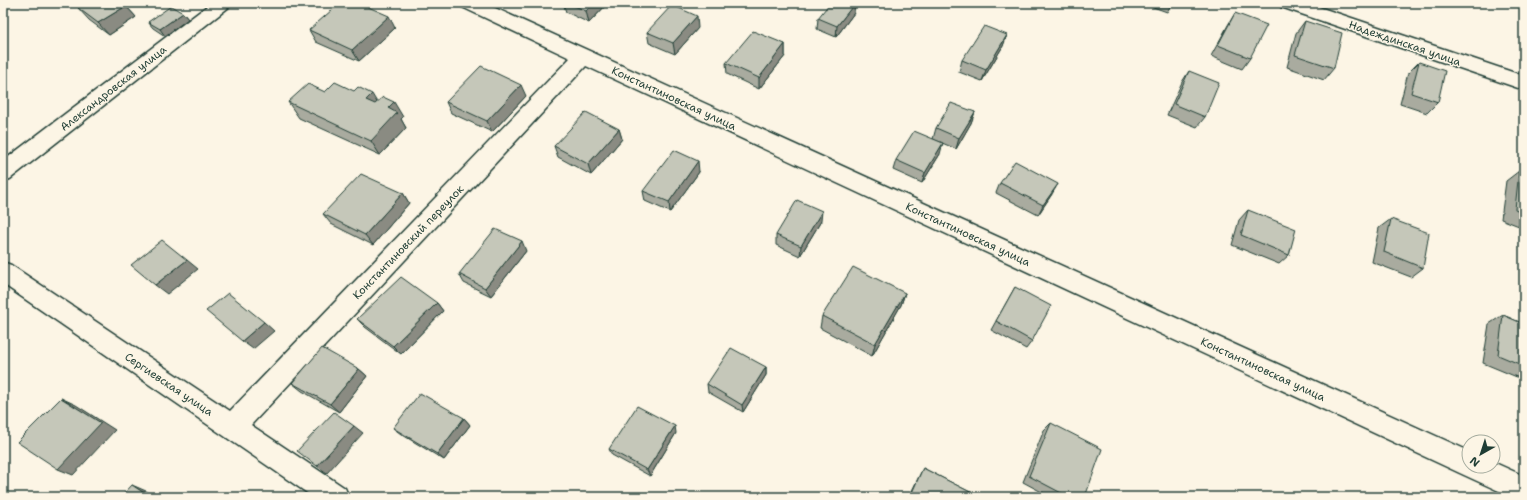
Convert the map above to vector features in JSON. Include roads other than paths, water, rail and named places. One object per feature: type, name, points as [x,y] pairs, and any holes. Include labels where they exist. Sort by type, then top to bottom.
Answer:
[{"type":"street","name":"Александровская улица","points":[[3,173],[223,3]]},
{"type":"street","name":"Константиновская улица","points":[[468,3],[1461,460]]},
{"type":"street","name":"Надеждинская улица","points":[[1287,3],[1524,83]]},
{"type":"street","name":"Константиновский переулок","points":[[232,427],[584,56]]},
{"type":"street","name":"Сергиевская улица","points":[[3,272],[336,497]]},
{"type":"street","points":[[1490,474],[1524,490]]}]
